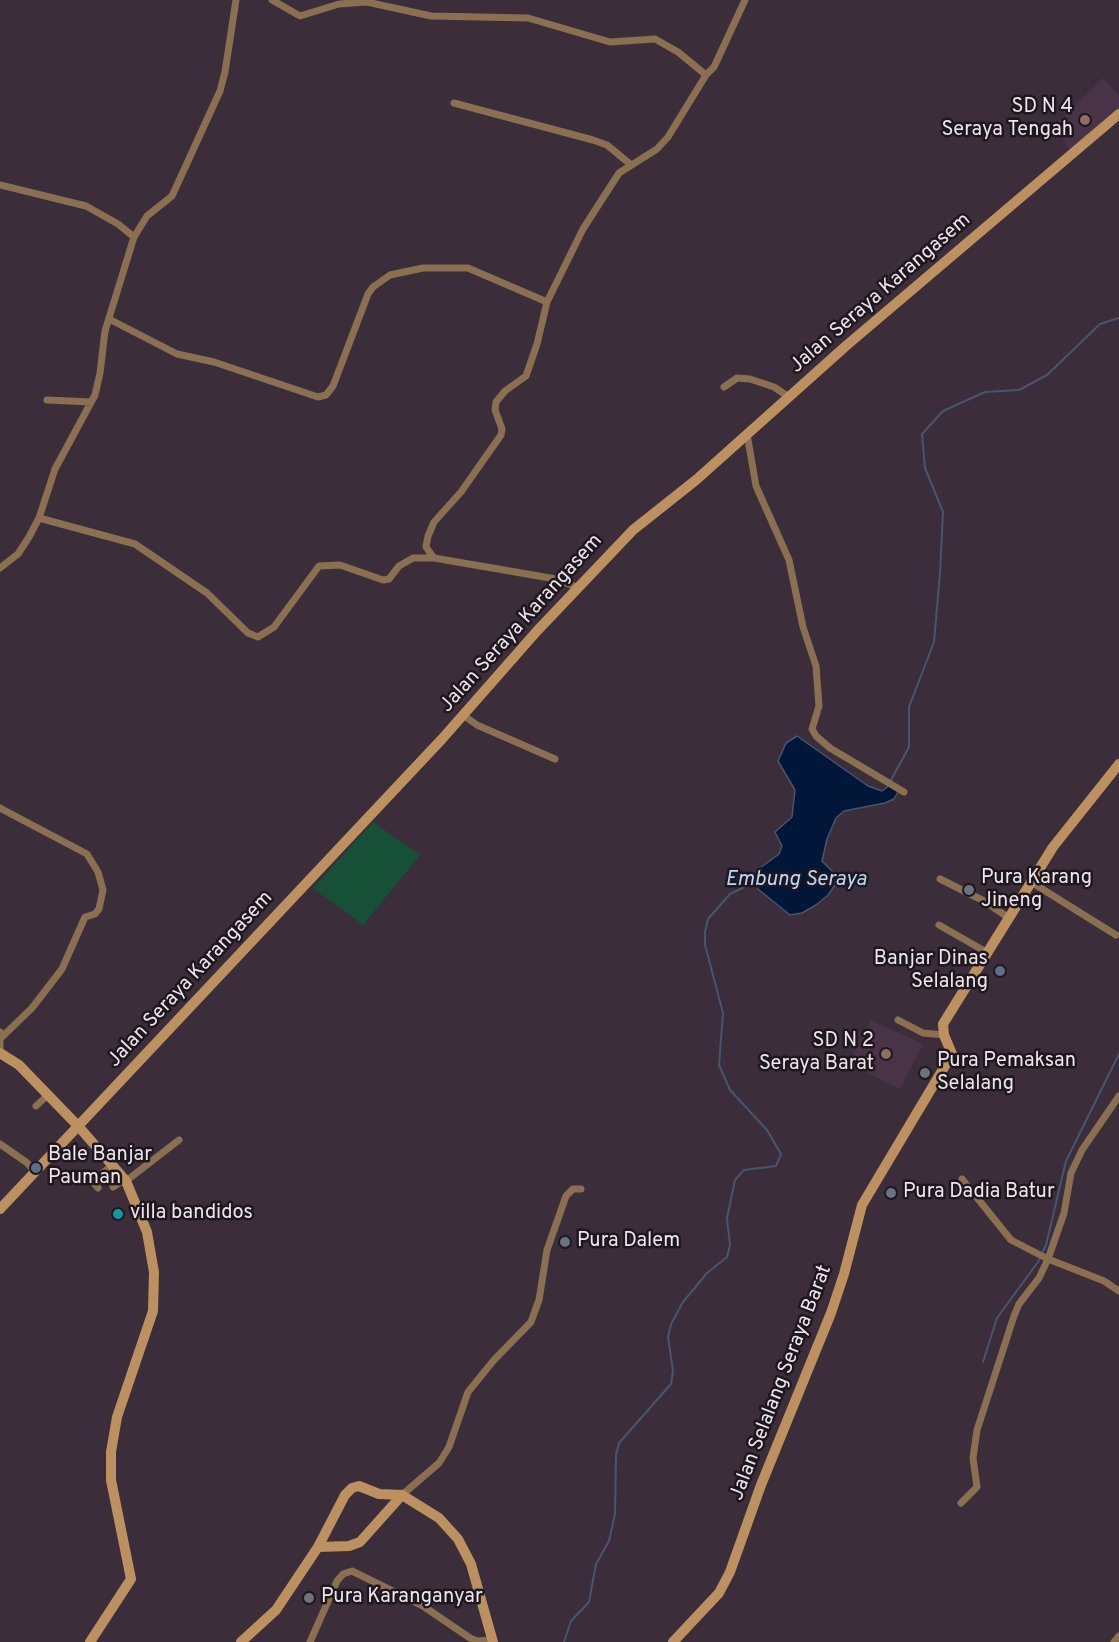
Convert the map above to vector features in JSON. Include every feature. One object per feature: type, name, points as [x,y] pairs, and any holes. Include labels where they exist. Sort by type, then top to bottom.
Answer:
[{"type":"street","points":[[1,566],[18,554],[39,518],[50,479],[98,386],[104,337],[134,237],[149,213],[172,196],[220,91],[236,0]]},
{"type":"street","points":[[272,0],[300,16],[339,4],[367,2],[431,16],[528,18],[610,42],[655,39],[678,52],[706,75]]},
{"type":"street","points":[[434,558],[426,547],[430,530],[461,492],[501,435],[501,424],[495,410],[496,402],[505,391],[526,376],[537,344],[547,302],[583,230],[613,181],[630,164],[663,144],[706,75],[714,67],[745,0]]},
{"type":"street","points":[[454,103],[593,140],[607,145],[630,164]]},
{"type":"street","name":"Jalan Seraya Karangasem","points":[[0,1209],[79,1127],[633,530],[696,480],[789,397],[1119,114]]},
{"type":"street","points":[[0,185],[86,206],[118,224],[134,237]]},
{"type":"street","points":[[109,319],[177,354],[214,362],[318,397],[326,394],[333,386],[368,294],[373,286],[390,275],[423,268],[468,268],[547,302]]},
{"type":"street","points":[[724,387],[736,378],[750,379],[774,387],[789,397]]},
{"type":"street","points":[[47,400],[91,402]]},
{"type":"street","points":[[747,434],[756,486],[789,560],[803,627],[816,666],[819,706],[813,729],[816,736],[830,748],[904,792]]},
{"type":"street","points":[[39,518],[135,544],[207,593],[248,633],[258,637],[273,627],[318,566],[340,566],[383,580],[389,579],[399,566],[412,558],[434,558],[556,579],[579,588]]},
{"type":"street","points":[[463,715],[477,725],[555,759]]},
{"type":"street","name":"Jalan Selalang Seraya Barat","points":[[673,1642],[719,1593],[730,1572],[761,1485],[831,1313],[862,1205],[949,1060],[952,1050],[944,1035],[943,1024],[1053,848],[1119,764]]},
{"type":"street","points":[[0,808],[87,854],[98,872],[103,890],[99,909],[95,914],[84,917],[62,969],[32,1008],[1,1034],[0,1053],[19,1065],[79,1127],[125,1180],[135,1212],[147,1232],[154,1272],[153,1311],[117,1417],[110,1466],[131,1580],[90,1642]]},
{"type":"street","points":[[940,879],[984,901],[1009,918]]},
{"type":"street","points":[[1031,882],[1116,935]]},
{"type":"street","points":[[939,925],[988,953]]},
{"type":"street","points":[[898,1020],[923,1033],[944,1035]]},
{"type":"street","points":[[36,1106],[48,1095]]},
{"type":"street","points":[[961,1503],[977,1487],[973,1458],[976,1430],[1014,1316],[1019,1304],[1039,1278],[1048,1259],[1064,1213],[1071,1173],[1088,1138],[1119,1096]]},
{"type":"street","points":[[113,1187],[179,1140]]},
{"type":"street","points":[[0,1144],[35,1171]]},
{"type":"street","points":[[98,1188],[92,1181],[113,1164]]},
{"type":"street","points":[[962,1179],[1011,1240],[1048,1259],[1104,1281],[1119,1291]]},
{"type":"street","points":[[318,1547],[349,1546],[360,1542],[402,1495],[439,1463],[449,1447],[468,1392],[494,1360],[531,1322],[540,1300],[542,1270],[547,1250],[566,1196],[568,1191],[581,1189]]},
{"type":"street","points":[[242,1642],[276,1611],[318,1547],[345,1495],[352,1488],[359,1486],[379,1494],[402,1495],[439,1518],[458,1539],[471,1564],[493,1641],[477,1641],[470,1638],[429,1609],[352,1571],[343,1574],[337,1581],[310,1642]]},
{"type":"street","points":[[1114,1642],[1119,1636]]},
{"type":"shaded area","name":"SD N 4 Seraya Tengah","points":[[1103,78],[1119,95],[1119,113],[1073,153],[1053,127]]},
{"type":"shaded area","name":"SD N 2 Seraya Barat","points":[[871,1020],[923,1044],[900,1089],[849,1064]]},
{"type":"green space","points":[[373,822],[420,855],[363,925],[313,888]]},
{"type":"water","name":"Embung Seraya","points":[[797,736],[868,786],[882,791],[890,785],[899,790],[894,799],[885,803],[844,811],[836,818],[827,839],[822,861],[833,872],[835,885],[828,895],[816,905],[802,913],[790,915],[758,889],[756,871],[779,854],[782,846],[775,832],[792,817],[795,790],[778,761],[786,743]]},
{"type":"waterway","points":[[890,782],[909,747],[909,707],[934,642],[943,512],[925,468],[922,434],[943,411],[985,392],[1019,390],[1047,375],[1100,324],[1119,318]]},
{"type":"waterway","points":[[564,1642],[571,1621],[589,1602],[596,1564],[609,1541],[615,1514],[616,1455],[619,1443],[671,1384],[673,1371],[668,1337],[671,1324],[683,1302],[707,1273],[727,1257],[730,1245],[727,1218],[735,1180],[744,1170],[776,1166],[781,1154],[767,1130],[730,1090],[719,1065],[723,1013],[705,945],[708,919],[730,894],[757,881]]},
{"type":"waterway","points":[[983,1362],[997,1318],[1038,1262],[1046,1245],[1066,1161],[1119,1054]]},
{"type":"place","name":"SD N 4 Seraya Tengah","points":[[1085,120]]},
{"type":"place","name":"Pura Karang Jineng","points":[[969,890]]},
{"type":"place","name":"Banjar Dinas Selalang","points":[[1000,971]]},
{"type":"place","name":"SD N 2 Seraya Barat","points":[[886,1054]]},
{"type":"place","name":"Pura Pemaksan Selalang","points":[[925,1073]]},
{"type":"place","name":"Bale Banjar Pauman","points":[[36,1168]]},
{"type":"place","name":"Pura Dadia Batur","points":[[891,1193]]},
{"type":"place","name":"villa bandidos","points":[[118,1214]]},
{"type":"place","name":"Pura Dalem","points":[[565,1242]]},
{"type":"place","name":"Pura Karanganyar","points":[[309,1598]]}]
